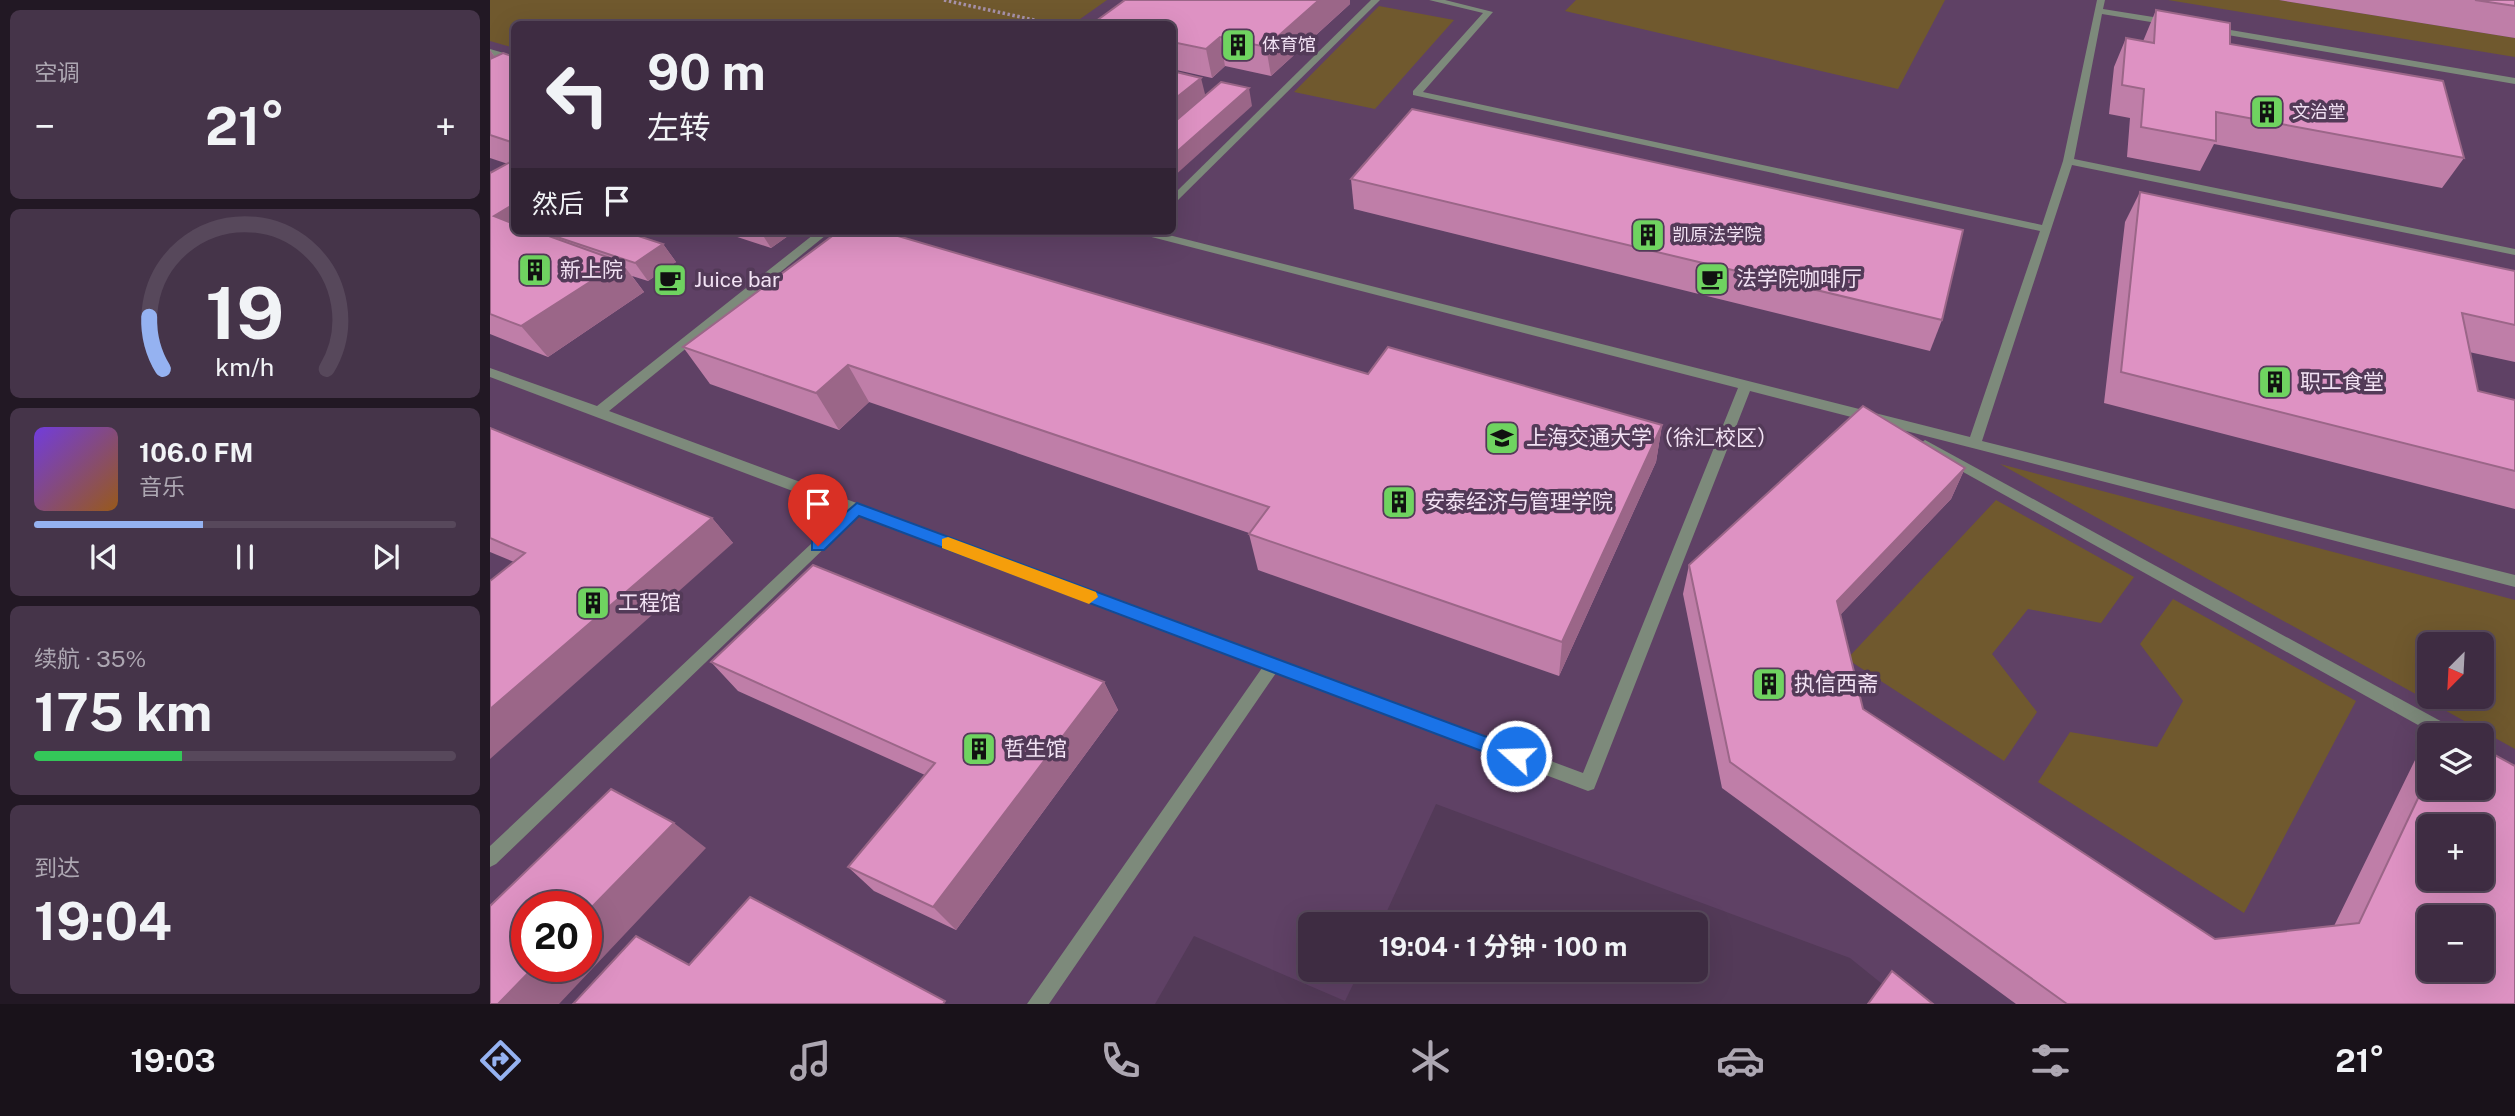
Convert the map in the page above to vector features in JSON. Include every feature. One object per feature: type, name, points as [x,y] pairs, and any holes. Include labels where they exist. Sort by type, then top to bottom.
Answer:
[{"type":"lane","points":[[1176,199],[1376,0]]},
{"type":"lane","points":[[1433,0],[1491,9],[1416,93],[2046,229]]},
{"type":"lane","points":[[1975,443],[2068,161],[2099,5],[2179,24]]},
{"type":"lane","points":[[2206,29],[2515,81]]},
{"type":"lane","points":[[490,52],[511,58]]},
{"type":"lane","points":[[2068,161],[2515,252]]},
{"type":"lane","points":[[599,412],[820,235]]},
{"type":"lane","points":[[1159,235],[2515,581]]},
{"type":"lane","points":[[490,372],[1588,783],[1746,385]]},
{"type":"lane","points":[[1879,419],[2429,723]]},
{"type":"lane","points":[[490,858],[857,509]]},
{"type":"lane","points":[[1037,1004],[1272,666]]},
{"type":"path","points":[[944,0],[1038,21]]},
{"type":"shaded area","name":"上海交通大学（徐汇校区）","points":[[490,0],[2515,0],[2515,1004],[1907,1004],[1850,958],[1436,804],[1386,912],[1298,912],[1298,981],[1194,936],[1155,1004],[490,1004]]},
{"type":"shaded area","points":[[490,0],[1107,0],[1077,21],[511,21],[511,47],[490,41]]},
{"type":"shaded area","points":[[1576,0],[1945,0],[1898,89],[1565,11]]},
{"type":"shaded area","points":[[2168,0],[2279,0],[2515,38],[2515,57]]},
{"type":"shaded area","points":[[1379,6],[1454,20],[1375,109],[1294,92]]},
{"type":"shaded area","points":[[2000,464],[2515,600],[2515,749],[2494,737],[2494,723],[2468,723],[2443,709],[2494,709],[2494,632],[2417,632],[2417,695]]},
{"type":"shaded area","points":[[1996,500],[2134,577],[2101,623],[2028,609],[1992,654],[2037,712],[2004,761],[1847,659]]},
{"type":"shaded area","points":[[2173,599],[2356,701],[2244,913],[2038,782],[2070,732],[2157,747],[2183,701],[2140,644]]},
{"type":"shaded area","name":"上海交通大学（徐汇校区）","points":[[1301,982],[1354,982],[1345,1001]]},
{"type":"building","points":[[1125,0],[1319,0],[1266,47],[1220,37],[1206,49],[1176,43],[1176,21],[1096,21]]},
{"type":"building","points":[[2475,0],[2515,0],[2515,6]]},
{"type":"building","points":[[2156,10],[2230,23],[2230,44],[2443,81],[2464,158],[2216,112],[2216,141],[2141,127],[2144,89],[2122,85],[2126,38],[2154,43]]},
{"type":"building","points":[[503,53],[511,56],[511,142],[490,135],[490,59]]},
{"type":"building","points":[[1176,72],[1201,78],[1176,98]]},
{"type":"building","points":[[1221,82],[1249,88],[1176,152],[1176,121]]},
{"type":"building","name":"凯原法学院","points":[[1412,109],[1963,230],[1942,320],[1351,179]]},
{"type":"building","points":[[511,162],[511,206],[494,216],[511,223],[511,235],[546,235],[621,262],[521,326],[490,314],[490,173]]},
{"type":"building","name":"职工食堂","points":[[2140,192],[2515,271],[2515,325],[2462,313],[2478,391],[2515,400],[2515,471],[2121,372]]},
{"type":"building","points":[[551,235],[635,235],[663,244],[635,263]]},
{"type":"building","name":"安泰经济与管理学院","points":[[834,235],[895,235],[1368,374],[1388,347],[1662,425],[1562,642],[1249,534],[1269,507],[848,365],[816,393],[683,347]]},
{"type":"building","name":"执信西斋","points":[[1863,406],[1965,468],[1837,601],[1863,709],[2215,939],[2359,923],[2417,800],[2494,800],[2494,755],[2515,766],[2515,1004],[2067,1004],[1730,762],[1689,565]]},
{"type":"building","name":"工程馆","points":[[490,428],[712,518],[490,709],[490,581],[525,553],[490,538]]},
{"type":"building","name":"哲生馆","points":[[813,565],[1104,682],[933,907],[848,867],[935,763],[711,662]]},
{"type":"building","points":[[611,789],[674,823],[602,897],[602,891],[511,891],[511,982],[519,982],[498,1004],[490,1004],[490,906]]},
{"type":"building","points":[[750,897],[945,1001],[943,1004],[573,1004],[593,982],[602,982],[602,973],[636,936],[689,965]]},
{"type":"building","points":[[1892,971],[1933,1004],[1868,1004]]},
{"type":"slow traffic","points":[[948,543],[1089,597]]},
{"type":"place","name":"体育馆","points":[[1238,45]]},
{"type":"place","name":"文治堂","points":[[2267,112]]},
{"type":"place","name":"凯原法学院","points":[[1648,235]]},
{"type":"place","name":"新上院","points":[[535,270]]},
{"type":"place","name":"法学院咖啡厅","points":[[1712,279]]},
{"type":"place","name":"Juice bar","points":[[670,280]]},
{"type":"place","name":"职工食堂","points":[[2275,382]]},
{"type":"place","name":"上海交通大学（徐汇校区）","points":[[1502,438]]},
{"type":"place","name":"安泰经济与管理学院","points":[[1399,502]]},
{"type":"place","name":"工程馆","points":[[593,603]]},
{"type":"place","name":"执信西斋","points":[[1769,684]]},
{"type":"place","name":"哲生馆","points":[[979,749]]},
{"type":"route","points":[[818,546],[857,509],[1516,756]]}]
